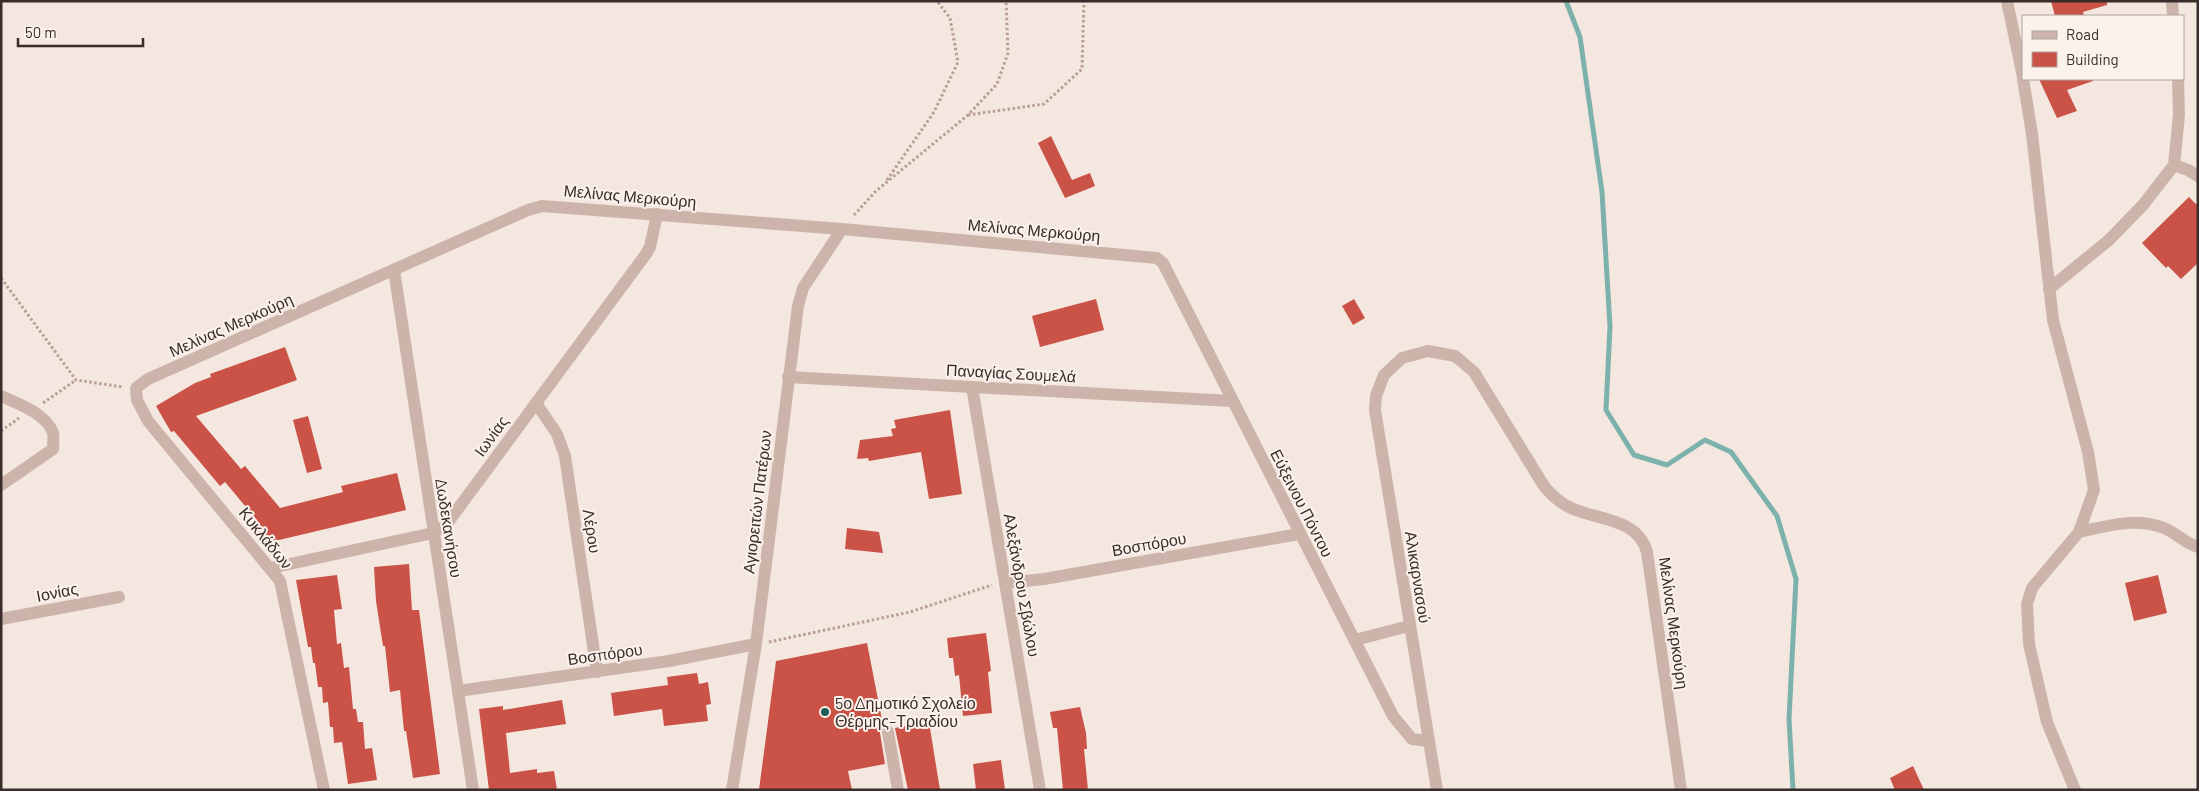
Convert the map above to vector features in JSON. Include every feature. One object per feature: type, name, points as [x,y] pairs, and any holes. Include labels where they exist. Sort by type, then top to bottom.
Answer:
[{"type":"street","points":[[2007,1],[2022,73]]},
{"type":"street","points":[[2172,1],[2173,15]]},
{"type":"street","points":[[2023,80],[2032,134],[2053,320],[2088,452],[2094,490],[2079,532],[2032,588],[2026,604],[2030,644],[2047,722],[2075,790]]},
{"type":"street","points":[[2049,289],[2109,240],[2144,205],[2174,165],[2179,115],[2178,80]]},
{"type":"street","points":[[2174,165],[2198,176]]},
{"type":"street","name":"Μελίνας Μερκούρη","points":[[136,391],[143,382],[536,207],[550,206],[658,214],[1147,256],[1157,258],[1163,263]]},
{"type":"street","name":"Ιωνίας","points":[[271,568],[434,533],[451,520],[646,254],[650,247],[658,214]]},
{"type":"street","name":"Αγιορειτών Πατέρων","points":[[732,790],[756,644],[798,306],[804,288],[842,229]]},
{"type":"street","name":"Εύξεινου Πόντου","points":[[1163,263],[1299,534],[1401,728],[1412,739],[1428,741]]},
{"type":"street","name":"Δωδεκανήσου","points":[[394,270],[473,790]]},
{"type":"street","name":"Μελίνας Μερκούρη","points":[[1387,371],[1402,358],[1420,352],[1441,352],[1463,361],[1474,372],[1550,494],[1570,508],[1621,524],[1644,543],[1647,552],[1681,790]]},
{"type":"street","name":"Αλικαρνασού","points":[[1387,371],[1376,396],[1375,410],[1437,790]]},
{"type":"street","name":"Παναγίας Σουμελά","points":[[788,377],[1232,401]]},
{"type":"street","name":"Αλεξάνδρου Σβώλου","points":[[972,387],[1040,790]]},
{"type":"street","name":"Κυκλάδων","points":[[136,391],[140,407],[159,435],[271,568],[282,585],[324,790]]},
{"type":"street","points":[[1,396],[24,406],[48,423],[53,434],[53,449],[1,486]]},
{"type":"street","name":"Λέρου","points":[[536,403],[557,434],[565,456],[597,672]]},
{"type":"street","points":[[2079,532],[2122,523],[2146,523],[2165,529],[2186,543],[2198,548]]},
{"type":"street","name":"Βοσπόρου","points":[[1005,583],[1044,579],[1299,534]]},
{"type":"street","name":"Ιονίας","points":[[1,619],[119,597]]},
{"type":"street","points":[[1355,640],[1409,626]]},
{"type":"street","name":"Βοσπόρου","points":[[458,691],[597,672],[756,644]]},
{"type":"street","points":[[888,732],[898,790]]},
{"type":"path","points":[[884,184],[934,112],[958,62],[950,18],[937,1]]},
{"type":"path","points":[[842,229],[884,184],[968,115],[997,84],[1008,53],[1006,1]]},
{"type":"path","points":[[968,115],[1044,104],[1082,69],[1084,1]]},
{"type":"path","points":[[1,278],[76,380],[136,391]]},
{"type":"path","points":[[756,644],[882,619],[910,612],[983,586],[1005,583]]},
{"type":"building","points":[[2051,1],[2107,1],[2107,5],[2083,12],[2084,15],[2055,15]]},
{"type":"building","points":[[2039,80],[2093,80],[2067,90],[2077,111],[2057,118]]},
{"type":"building","points":[[1051,136],[1072,180],[1090,173],[1095,186],[1065,198],[1038,143]]},
{"type":"building","points":[[2189,197],[2198,206],[2198,263],[2181,279],[2168,266],[2166,268],[2142,243]]},
{"type":"building","points":[[1096,299],[1104,330],[1040,347],[1032,316]]},
{"type":"building","points":[[1354,299],[1365,318],[1353,325],[1342,306]]},
{"type":"building","points":[[285,347],[297,380],[196,416],[241,469],[245,466],[280,508],[343,492],[341,486],[397,473],[406,510],[262,544],[260,531],[254,532],[251,522],[256,519],[225,482],[220,486],[174,431],[171,432],[156,406],[195,383],[211,377],[210,374]]},
{"type":"building","points":[[950,410],[962,494],[929,499],[921,452],[869,461],[868,458],[857,459],[860,440],[893,436],[891,429],[896,428],[894,420]]},
{"type":"building","points":[[308,416],[322,469],[307,473],[293,420]]},
{"type":"building","points":[[847,528],[879,532],[883,553],[845,549]]},
{"type":"building","points":[[409,564],[412,610],[419,610],[440,774],[413,778],[406,731],[404,731],[400,690],[390,692],[385,646],[383,646],[376,601],[374,567]]},
{"type":"building","points":[[337,575],[342,609],[334,610],[337,644],[341,643],[344,668],[349,667],[353,709],[356,709],[358,722],[363,722],[365,749],[372,748],[377,780],[348,784],[342,742],[334,743],[333,727],[330,727],[328,702],[323,703],[322,687],[318,687],[315,663],[313,663],[311,647],[308,647],[296,580]]},
{"type":"building","points":[[2158,575],[2167,613],[2134,621],[2125,583]]},
{"type":"building","points":[[986,633],[991,671],[988,672],[992,713],[963,716],[959,675],[955,676],[953,658],[949,658],[947,638]]},
{"type":"building","name":"5ο Δημοτικό Σχολείο Θέρμης–Τριαδίου","points":[[867,643],[883,725],[880,733],[885,764],[848,771],[852,790],[759,790],[776,661]]},
{"type":"building","points":[[697,673],[699,684],[708,682],[711,704],[706,705],[708,721],[664,726],[662,709],[614,716],[611,693],[668,685],[667,677]]},
{"type":"building","points":[[562,700],[566,724],[506,733],[510,773],[537,769],[537,773],[554,771],[557,790],[489,790],[479,709],[503,706],[503,710]]},
{"type":"building","points":[[1080,707],[1086,733],[1087,749],[1084,749],[1088,790],[1063,790],[1057,728],[1053,728],[1050,712]]},
{"type":"building","points":[[929,722],[940,790],[908,790],[895,728]]},
{"type":"building","points":[[1001,760],[1005,790],[976,790],[973,764]]},
{"type":"building","points":[[1913,766],[1924,790],[1895,790],[1890,778]]},
{"type":"waterway","points":[[1566,1],[1580,37],[1602,192],[1610,326],[1606,410],[1634,455],[1667,465],[1705,440],[1731,452],[1777,516],[1796,579],[1789,719],[1793,790]]},
{"type":"place","name":"5ο Δημοτικό Σχολείο Θέρμης–Τριαδίου","points":[[825,712]]}]
